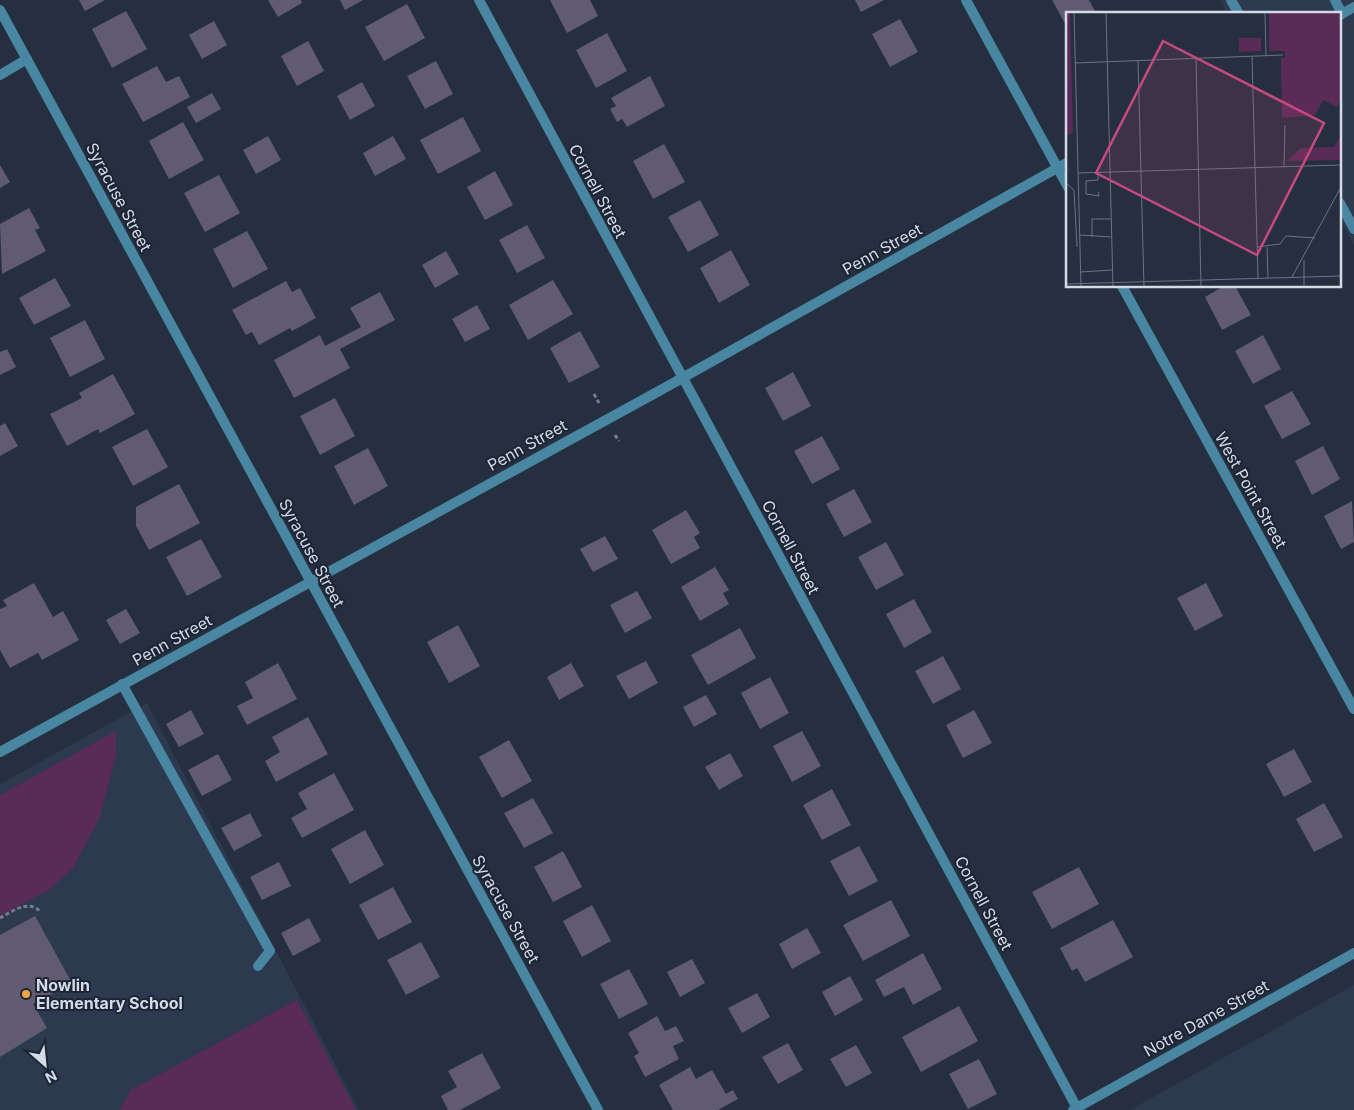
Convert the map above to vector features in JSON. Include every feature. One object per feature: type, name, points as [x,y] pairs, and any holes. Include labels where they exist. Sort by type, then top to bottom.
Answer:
[{"type":"street","name":"Cornell Street","points":[[479,0],[1075,1109]]},
{"type":"street","points":[[966,0],[1066,184]]},
{"type":"street","points":[[1231,0],[1238,12]]},
{"type":"street","points":[[1335,0],[1340,12]]},
{"type":"street","points":[[1342,13],[1354,7]]},
{"type":"street","name":"Syracuse Street","points":[[0,10],[598,1110]]},
{"type":"street","points":[[0,75],[27,59]]},
{"type":"street","name":"Penn Street","points":[[0,752],[682,378],[1066,163]]},
{"type":"street","points":[[1342,207],[1354,229]]},
{"type":"street","name":"West Point Street","points":[[1123,288],[1354,709]]},
{"type":"street","points":[[122,684],[270,952],[258,966]]},
{"type":"street","name":"Notre Dame Street","points":[[1075,1109],[1354,953]]},
{"type":"path","points":[[594,394],[598,401]]},
{"type":"path","points":[[0,918],[24,906],[32,906],[41,912]]},
{"type":"shaded area","points":[[1220,0],[1354,0],[1354,245],[1342,224],[1342,12],[1226,12]]},
{"type":"shaded area","points":[[147,703],[359,1110],[0,1110],[0,784]]},
{"type":"shaded area","points":[[116,731],[116,756],[99,819],[73,868],[50,889],[0,916],[0,795]]},
{"type":"shaded area","points":[[1354,985],[1354,1110],[1130,1110]]},
{"type":"shaded area","points":[[297,1000],[356,1110],[120,1110],[131,1090]]},
{"type":"building","points":[[79,0],[105,0],[85,11]]},
{"type":"building","points":[[268,0],[301,0],[302,3],[278,17]]},
{"type":"building","points":[[340,0],[363,0],[345,10]]},
{"type":"building","points":[[550,0],[590,0],[598,16],[567,33]]},
{"type":"building","points":[[855,0],[884,0],[861,12]]},
{"type":"building","points":[[1052,0],[1089,0],[1095,12],[1066,12],[1066,25]]},
{"type":"building","points":[[407,4],[425,38],[384,61],[365,27]]},
{"type":"building","points":[[126,11],[147,49],[112,68],[92,29]]},
{"type":"building","points":[[900,19],[918,52],[890,67],[872,34]]},
{"type":"building","points":[[214,21],[227,45],[202,59],[189,35]]},
{"type":"building","points":[[607,33],[627,71],[596,88],[576,50]]},
{"type":"building","points":[[308,41],[324,71],[297,86],[281,56]]},
{"type":"building","points":[[436,61],[453,94],[425,109],[407,76]]},
{"type":"building","points":[[157,66],[166,82],[179,76],[190,97],[143,122],[122,84]]},
{"type":"building","points":[[650,76],[665,106],[627,127],[622,119],[617,122],[610,109],[616,106],[611,98]]},
{"type":"building","points":[[362,82],[375,106],[350,120],[337,96]]},
{"type":"building","points":[[212,93],[221,109],[196,123],[187,107]]},
{"type":"building","points":[[463,117],[481,151],[438,174],[420,140]]},
{"type":"building","points":[[183,122],[204,160],[169,179],[149,141]]},
{"type":"building","points":[[268,136],[281,160],[256,174],[243,150]]},
{"type":"building","points":[[393,136],[406,159],[375,176],[363,153]]},
{"type":"building","points":[[664,144],[685,182],[653,199],[633,161]]},
{"type":"building","points":[[0,165],[10,182],[0,188]]},
{"type":"building","points":[[495,171],[513,205],[485,220],[467,187]]},
{"type":"building","points":[[219,175],[240,213],[205,232],[184,193]]},
{"type":"building","points":[[700,200],[719,235],[688,252],[668,217]]},
{"type":"building","points":[[29,208],[40,228],[35,230],[46,251],[2,274],[0,224]]},
{"type":"building","points":[[527,225],[545,258],[517,273],[499,240]]},
{"type":"building","points":[[247,231],[268,269],[233,288],[213,249]]},
{"type":"building","points":[[731,250],[750,285],[719,303],[700,268]]},
{"type":"building","points":[[446,251],[459,274],[435,288],[422,265]]},
{"type":"building","points":[[55,278],[71,306],[34,325],[19,298]]},
{"type":"building","points":[[553,280],[573,314],[528,340],[509,305]]},
{"type":"building","points":[[286,281],[292,292],[300,288],[316,318],[292,331],[290,328],[259,345],[252,332],[246,335],[232,310]]},
{"type":"building","points":[[1221,288],[1236,288],[1251,315],[1222,330],[1205,297]]},
{"type":"building","points":[[380,292],[395,320],[340,349],[350,368],[294,398],[274,360],[320,335],[325,346],[361,327],[350,308]]},
{"type":"building","points":[[477,305],[490,329],[465,342],[452,319]]},
{"type":"building","points":[[85,320],[105,359],[70,377],[50,338]]},
{"type":"building","points":[[580,331],[600,367],[569,383],[550,348]]},
{"type":"building","points":[[1263,335],[1281,369],[1253,384],[1235,351]]},
{"type":"building","points":[[7,349],[16,367],[0,375],[0,352]]},
{"type":"building","points":[[793,372],[811,406],[783,421],[765,388]]},
{"type":"building","points":[[113,374],[135,414],[100,433],[98,429],[67,446],[50,414],[82,398],[79,393]]},
{"type":"building","points":[[1292,391],[1311,424],[1282,439],[1264,406]]},
{"type":"building","points":[[335,398],[355,436],[320,455],[300,416]]},
{"type":"building","points":[[5,423],[18,446],[0,456],[0,426]]},
{"type":"building","points":[[147,429],[168,467],[133,486],[112,447]]},
{"type":"building","points":[[822,436],[840,469],[812,484],[794,451]]},
{"type":"building","points":[[1323,446],[1340,479],[1312,495],[1295,461]]},
{"type":"building","points":[[368,448],[388,486],[354,505],[334,466]]},
{"type":"building","points":[[179,484],[200,523],[149,550],[136,526],[136,507]]},
{"type":"building","points":[[854,489],[872,522],[844,537],[826,504]]},
{"type":"building","points":[[1352,501],[1354,542],[1341,549],[1324,516]]},
{"type":"building","points":[[686,510],[700,533],[694,537],[700,548],[671,564],[652,530]]},
{"type":"building","points":[[605,536],[618,559],[593,572],[580,549]]},
{"type":"building","points":[[201,539],[222,577],[187,596],[166,557]]},
{"type":"building","points":[[886,542],[904,575],[876,590],[858,557]]},
{"type":"building","points":[[715,567],[729,590],[723,593],[729,604],[700,621],[681,587]]},
{"type":"building","points":[[34,583],[53,617],[63,611],[79,640],[42,660],[38,653],[10,668],[0,650],[0,609],[7,606],[3,600]]},
{"type":"building","points":[[1206,583],[1223,616],[1195,631],[1177,598]]},
{"type":"building","points":[[637,591],[652,618],[625,633],[610,605]]},
{"type":"building","points":[[914,599],[932,632],[904,648],[886,614]]},
{"type":"building","points":[[126,609],[140,633],[120,644],[106,620]]},
{"type":"building","points":[[458,625],[480,666],[449,683],[427,642]]},
{"type":"building","points":[[740,628],[756,658],[708,685],[691,655]]},
{"type":"building","points":[[943,656],[961,689],[933,704],[915,671]]},
{"type":"building","points":[[646,661],[658,683],[629,699],[616,676]]},
{"type":"building","points":[[278,663],[297,699],[247,725],[237,706],[253,698],[245,682]]},
{"type":"building","points":[[571,663],[584,686],[559,700],[547,677]]},
{"type":"building","points":[[770,677],[789,713],[760,729],[741,693]]},
{"type":"building","points":[[706,695],[717,714],[694,727],[683,707]]},
{"type":"building","points":[[191,710],[204,734],[179,747],[166,724]]},
{"type":"building","points":[[974,710],[992,743],[963,758],[946,725]]},
{"type":"building","points":[[308,717],[328,754],[276,782],[265,761],[280,752],[272,737]]},
{"type":"building","points":[[802,731],[821,766],[792,782],[773,746]]},
{"type":"building","points":[[509,740],[532,781],[502,798],[479,757]]},
{"type":"building","points":[[1294,749],[1312,782],[1284,797],[1266,764]]},
{"type":"building","points":[[730,753],[743,776],[719,790],[705,767]]},
{"type":"building","points":[[218,754],[232,780],[202,796],[188,770]]},
{"type":"building","points":[[334,773],[354,810],[302,838],[291,818],[307,809],[298,793]]},
{"type":"building","points":[[832,789],[851,825],[822,840],[803,805]]},
{"type":"building","points":[[533,798],[553,833],[524,848],[504,813]]},
{"type":"building","points":[[1324,803],[1343,837],[1314,852],[1296,819]]},
{"type":"building","points":[[250,813],[262,836],[234,851],[221,828]]},
{"type":"building","points":[[365,830],[384,865],[350,884],[331,849]]},
{"type":"building","points":[[859,846],[878,881],[849,896],[830,861]]},
{"type":"building","points":[[563,851],[582,887],[553,902],[534,867]]},
{"type":"building","points":[[279,862],[291,886],[262,900],[250,877]]},
{"type":"building","points":[[1079,867],[1099,904],[1052,929],[1032,892]]},
{"type":"building","points":[[393,887],[412,922],[378,940],[359,905]]},
{"type":"building","points":[[891,900],[910,936],[863,961],[843,925]]},
{"type":"building","points":[[592,905],[611,941],[582,957],[563,921]]},
{"type":"building","name":"Nowlin Elementary School","points":[[35,916],[72,983],[33,1004],[47,1028],[0,1057],[0,935]]},
{"type":"building","points":[[309,918],[321,941],[293,956],[281,933]]},
{"type":"building","points":[[1113,920],[1133,957],[1085,982],[1077,968],[1072,971],[1060,948]]},
{"type":"building","points":[[807,928],[821,953],[792,969],[779,944]]},
{"type":"building","points":[[421,942],[440,977],[406,995],[387,960]]},
{"type":"building","points":[[923,953],[942,989],[913,1005],[904,987],[884,997],[875,980]]},
{"type":"building","points":[[692,959],[705,983],[680,997],[667,972]]},
{"type":"building","points":[[629,969],[648,1004],[619,1019],[600,984]]},
{"type":"building","points":[[850,976],[863,1000],[835,1016],[822,992]]},
{"type":"building","points":[[757,993],[770,1017],[742,1033],[728,1008]]},
{"type":"building","points":[[959,1006],[978,1041],[921,1072],[902,1037]]},
{"type":"building","points":[[657,1016],[665,1031],[676,1026],[684,1041],[673,1046],[679,1059],[645,1077],[634,1056],[639,1053],[628,1033]]},
{"type":"building","points":[[788,1043],[803,1070],[778,1084],[762,1057]]},
{"type":"building","points":[[856,1045],[872,1073],[846,1087],[830,1059]]},
{"type":"building","points":[[482,1053],[501,1088],[460,1110],[448,1110],[441,1096],[457,1087],[448,1071]]},
{"type":"building","points":[[979,1059],[997,1094],[968,1109],[949,1074]]},
{"type":"building","points":[[690,1067],[696,1079],[712,1070],[726,1094],[733,1090],[738,1099],[718,1110],[673,1110],[659,1085]]},
{"type":"place","name":"Nowlin Elementary School","points":[[26,994]]}]
